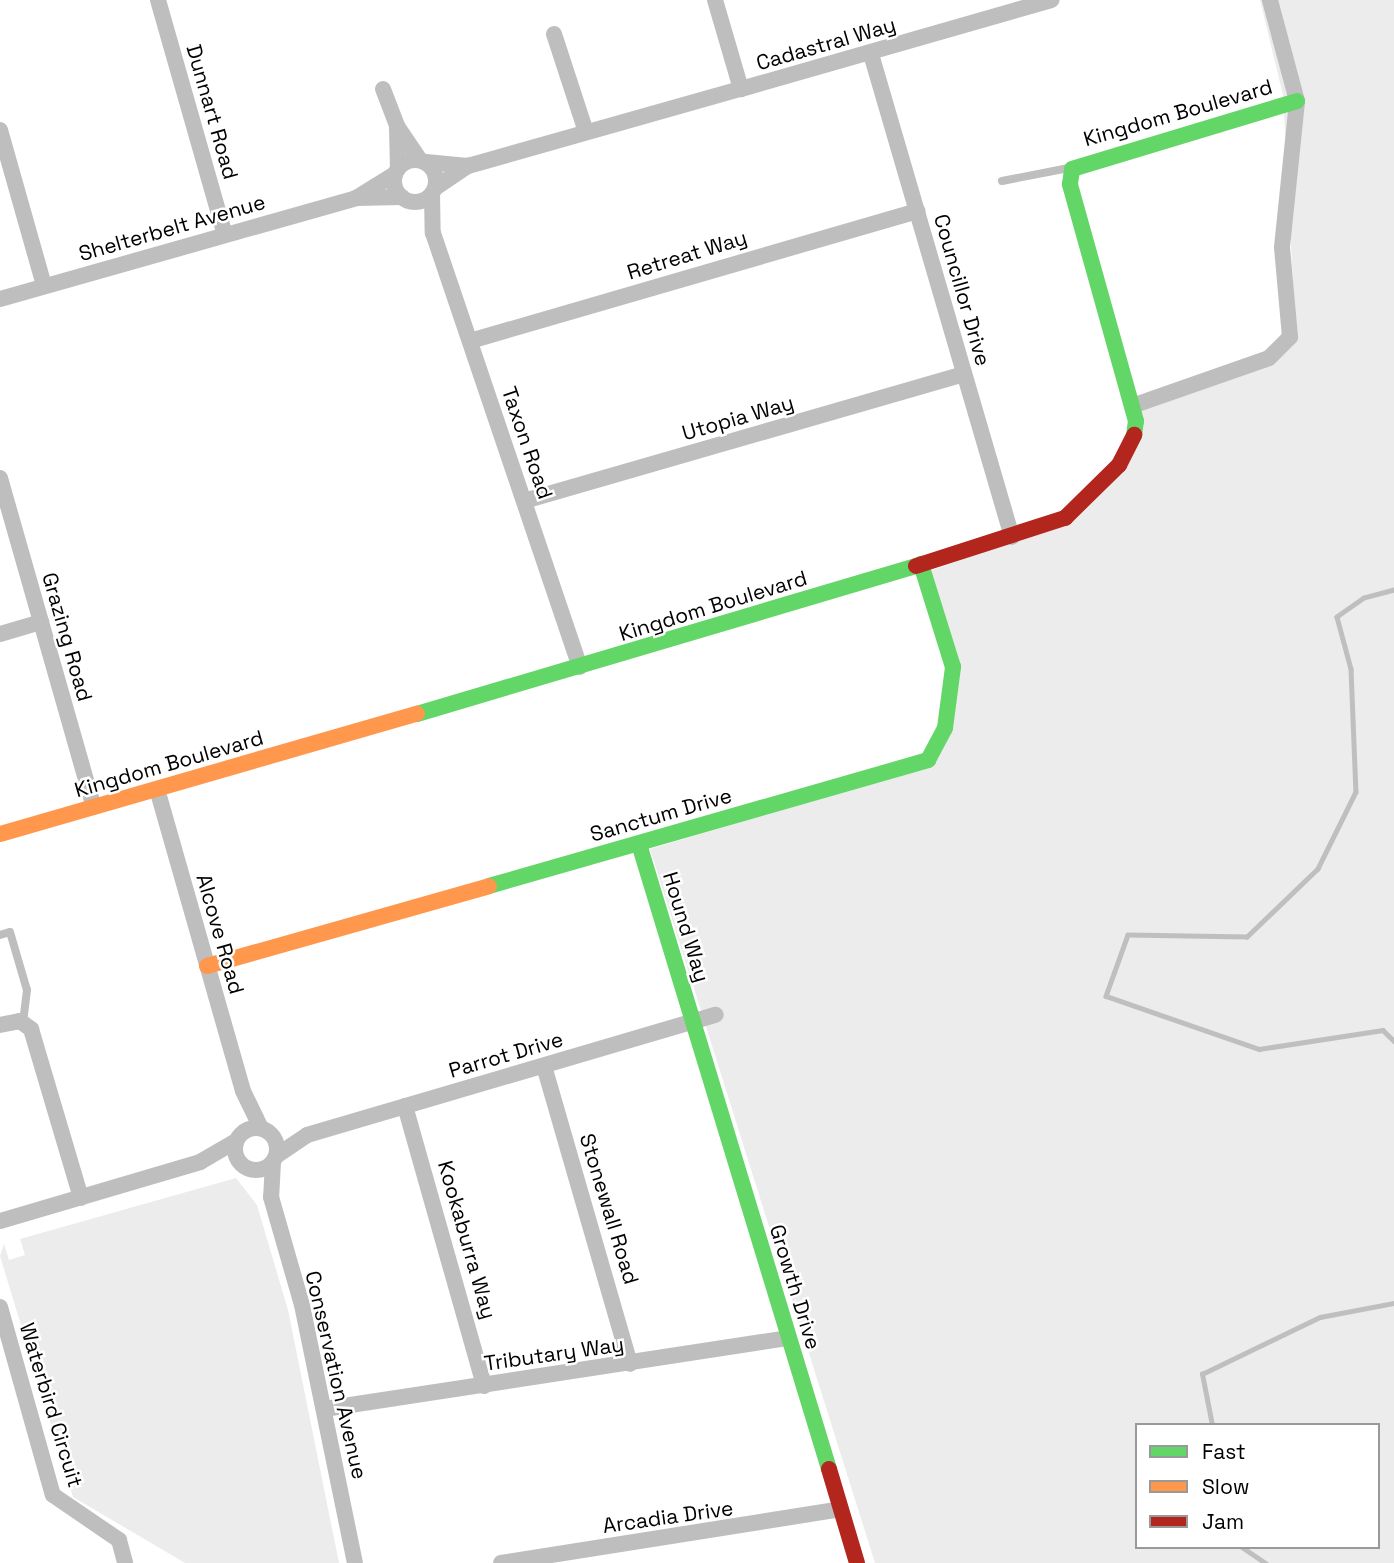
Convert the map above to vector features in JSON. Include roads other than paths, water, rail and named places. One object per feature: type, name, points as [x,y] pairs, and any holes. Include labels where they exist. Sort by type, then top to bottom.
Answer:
[{"type":"street","name":"Dunnart Road","points":[[158,0],[225,235]]},
{"type":"street","name":"Cadastral Way","points":[[715,0],[741,89],[1052,0]]},
{"type":"street","points":[[1132,406],[1269,358],[1290,337],[1282,247],[1297,101],[1270,0]]},
{"type":"street","points":[[554,34],[586,132]]},
{"type":"street","name":"Councillor Drive","points":[[870,54],[1012,537]]},
{"type":"street","points":[[383,89],[397,125],[436,176],[433,233]]},
{"type":"street","points":[[434,191],[468,166],[741,89]]},
{"type":"street","name":"Kingdom Boulevard","points":[[0,834],[580,667],[1012,537],[1065,518],[1119,465],[1134,439],[1132,406],[1070,184],[1072,169],[1297,101]]},
{"type":"street","points":[[397,125],[396,171],[405,199],[433,233]]},
{"type":"street","points":[[0,131],[44,286]]},
{"type":"street","name":"Shelterbelt Avenue","points":[[356,198],[396,171],[423,161]]},
{"type":"street","points":[[423,161],[468,166]]},
{"type":"street","name":"Shelterbelt Avenue","points":[[0,299],[356,198],[405,199],[434,191]]},
{"type":"street","name":"Retreat Way","points":[[470,341],[917,211]]},
{"type":"street","name":"Taxon Road","points":[[433,233],[580,667]]},
{"type":"street","name":"Utopia Way","points":[[524,501],[964,374]]},
{"type":"street","name":"Grazing Road","points":[[0,478],[94,807]]},
{"type":"street","name":"Sanctum Drive","points":[[207,966],[928,760],[945,728],[953,667],[921,564]]},
{"type":"street","points":[[0,634],[41,622]]},
{"type":"street","name":"Alcove Road","points":[[157,789],[243,1091],[265,1130],[274,1159]]},
{"type":"street","name":"Hound Way","points":[[639,844],[693,1022]]},
{"type":"street","name":"Parrot Drive","points":[[246,1167],[274,1159],[307,1135],[716,1015]]},
{"type":"street","points":[[0,1025],[23,1022],[34,1035],[81,1198]]},
{"type":"street","name":"Growth Drive","points":[[693,1022],[857,1563]]},
{"type":"street","name":"Stonewall Road","points":[[544,1066],[630,1364]]},
{"type":"street","name":"Alcove Road","points":[[238,1139],[243,1091]]},
{"type":"street","name":"Kookaburra Way","points":[[405,1107],[484,1386]]},
{"type":"street","points":[[0,1221],[200,1162],[238,1139],[265,1130]]},
{"type":"street","name":"Parrot Drive","points":[[265,1130],[307,1135]]},
{"type":"street","points":[[200,1162],[246,1167],[238,1139]]},
{"type":"street","name":"Conservation Avenue","points":[[274,1159],[271,1197],[324,1409],[355,1563]]},
{"type":"street","name":"Conservation Avenue","points":[[246,1167],[271,1197]]},
{"type":"street","name":"Waterbird Circuit","points":[[0,1307],[53,1495],[119,1540],[125,1563]]},
{"type":"street","name":"Tributary Way","points":[[324,1409],[789,1338]]},
{"type":"street","name":"Arcadia Drive","points":[[501,1563],[841,1509]]},
{"type":"lane","name":"Kingdom Boulevard","points":[[1002,181],[1048,168],[1072,169]]},
{"type":"lane","points":[[0,935],[10,932],[27,990],[23,1022]]},
{"type":"waterway","points":[[1394,590],[1364,598],[1337,617],[1351,669],[1356,792],[1318,869],[1247,937],[1128,935],[1106,996],[1259,1049],[1383,1030],[1394,1041]]},
{"type":"waterway","points":[[1212,1423],[1202,1374],[1320,1317],[1394,1303]]},
{"type":"waterway","points":[[1245,1549],[1266,1563]]}]
